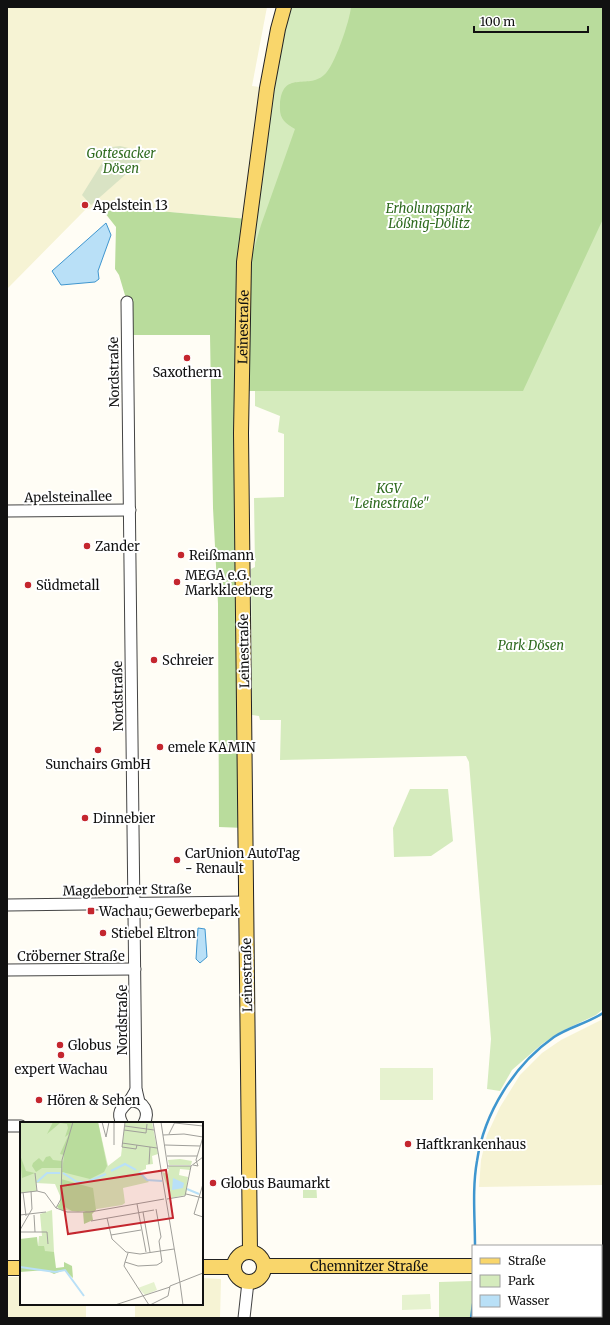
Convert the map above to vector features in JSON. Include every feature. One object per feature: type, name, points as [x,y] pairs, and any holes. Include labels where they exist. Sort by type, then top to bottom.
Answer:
[{"type":"main road","name":"Leinestraße","points":[[250,1252],[241,419],[242,305],[244,262],[260,134],[278,29],[284,7]]},
{"type":"main road","points":[[250,1252],[261,1256],[264,1266],[263,1272],[258,1279],[248,1282],[237,1276],[234,1267],[238,1256],[250,1252]]},
{"type":"main road","name":"Chemnitzer Straße","points":[[264,1266],[472,1266]]},
{"type":"main road","points":[[203,1267],[234,1267]]},
{"type":"main road","points":[[7,1268],[20,1268]]},
{"type":"street","name":"Nordstraße","points":[[120,1122],[120,1109],[134,1102],[136,1090],[136,969],[127,302]]},
{"type":"street","name":"Apelsteinallee","points":[[7,511],[130,510]]},
{"type":"street","name":"Magdeborner Straße","points":[[7,905],[246,902]]},
{"type":"street","name":"Cröberner Straße","points":[[7,970],[136,969]]},
{"type":"street","points":[[134,1102],[147,1112],[144,1122]]},
{"type":"street","points":[[7,1126],[20,1126]]},
{"type":"street","points":[[244,1318],[248,1282]]},
{"type":"green space","points":[[7,7],[267,7],[252,86],[267,88],[248,219],[114,207],[86,209],[7,289]]},
{"type":"green space","points":[[288,7],[603,7],[603,1009],[596,1015],[562,1031],[542,1044],[512,1070],[500,1091],[487,1089],[491,1039],[469,762],[466,756],[280,760],[281,720],[260,720],[259,716],[252,715],[251,569],[255,567],[254,498],[284,497],[284,434],[278,432],[280,416],[255,406],[255,391],[247,391],[250,263],[261,158]]},
{"type":"green space","name":"Erholungspark Lößnig-Dölitz","points":[[351,7],[603,7],[603,219],[523,391],[247,391],[250,263],[261,225],[295,129],[283,120],[280,110],[282,94],[285,87],[291,84],[318,79],[328,71],[341,43]]},
{"type":"green space","name":"Gottesacker Dösen","points":[[120,146],[150,153],[91,205],[82,195],[112,147]]},
{"type":"green space","points":[[114,207],[248,219],[245,828],[219,827],[218,604],[213,508],[210,335],[128,335],[127,302],[119,275],[115,269],[116,227],[101,208]]},
{"type":"green space","points":[[410,789],[448,789],[453,841],[431,856],[394,857],[393,828]]},
{"type":"green space","points":[[603,1019],[603,1185],[479,1187],[481,1160],[487,1135],[500,1107],[520,1075],[542,1053],[561,1040]]},
{"type":"green space","points":[[380,1068],[433,1068],[433,1100],[380,1100]]},
{"type":"green space","points":[[303,1182],[316,1182],[317,1198],[303,1198]]},
{"type":"green space","points":[[7,1277],[20,1277],[20,1305],[86,1305],[86,1318],[7,1318]]},
{"type":"green space","points":[[203,1278],[221,1279],[220,1318],[135,1318],[135,1305],[203,1305]]},
{"type":"green space","points":[[472,1281],[472,1317],[548,1318],[439,1318],[439,1282]]},
{"type":"green space","points":[[430,1294],[431,1309],[402,1310],[402,1295]]},
{"type":"water","points":[[106,223],[111,235],[98,271],[99,279],[95,282],[61,285],[52,271]]},
{"type":"water","points":[[198,928],[205,929],[207,957],[200,963],[196,959]]},
{"type":"waterway","points":[[475,1245],[475,1172],[486,1125],[494,1108],[514,1076],[539,1048],[566,1030],[591,1020],[603,1013]]},
{"type":"waterway","points":[[471,1318],[472,1311]]},
{"type":"place","name":"Apelstein 13","points":[[85,205]]},
{"type":"place","name":"Saxotherm","points":[[187,358]]},
{"type":"place","name":"Zander","points":[[87,546]]},
{"type":"place","name":"Reißmann","points":[[181,555]]},
{"type":"place","name":"MEGA e.G. Markkleeberg","points":[[177,582]]},
{"type":"place","name":"Südmetall","points":[[28,585]]},
{"type":"place","name":"Schreier","points":[[154,660]]},
{"type":"place","name":"emele KAMIN","points":[[160,747]]},
{"type":"place","name":"Sunchairs GmbH","points":[[98,750]]},
{"type":"place","name":"Dinnebier","points":[[85,818]]},
{"type":"place","name":"CarUnion AutoTag - Renault","points":[[177,860]]},
{"type":"place","name":"Wachau, Gewerbepark","points":[[91,911]]},
{"type":"place","name":"Stiebel Eltron","points":[[103,933]]},
{"type":"place","name":"Globus","points":[[60,1045]]},
{"type":"place","name":"expert Wachau","points":[[61,1055]]},
{"type":"place","name":"Hören & Sehen","points":[[39,1100]]},
{"type":"place","name":"Haftkrankenhaus","points":[[408,1144]]},
{"type":"place","name":"Globus Baumarkt","points":[[213,1183]]},
{"type":"park label","name":"KGV \"Leinestraße\"","points":[[389,496]]},
{"type":"park label","name":"Park Dösen","points":[[531,645]]}]
